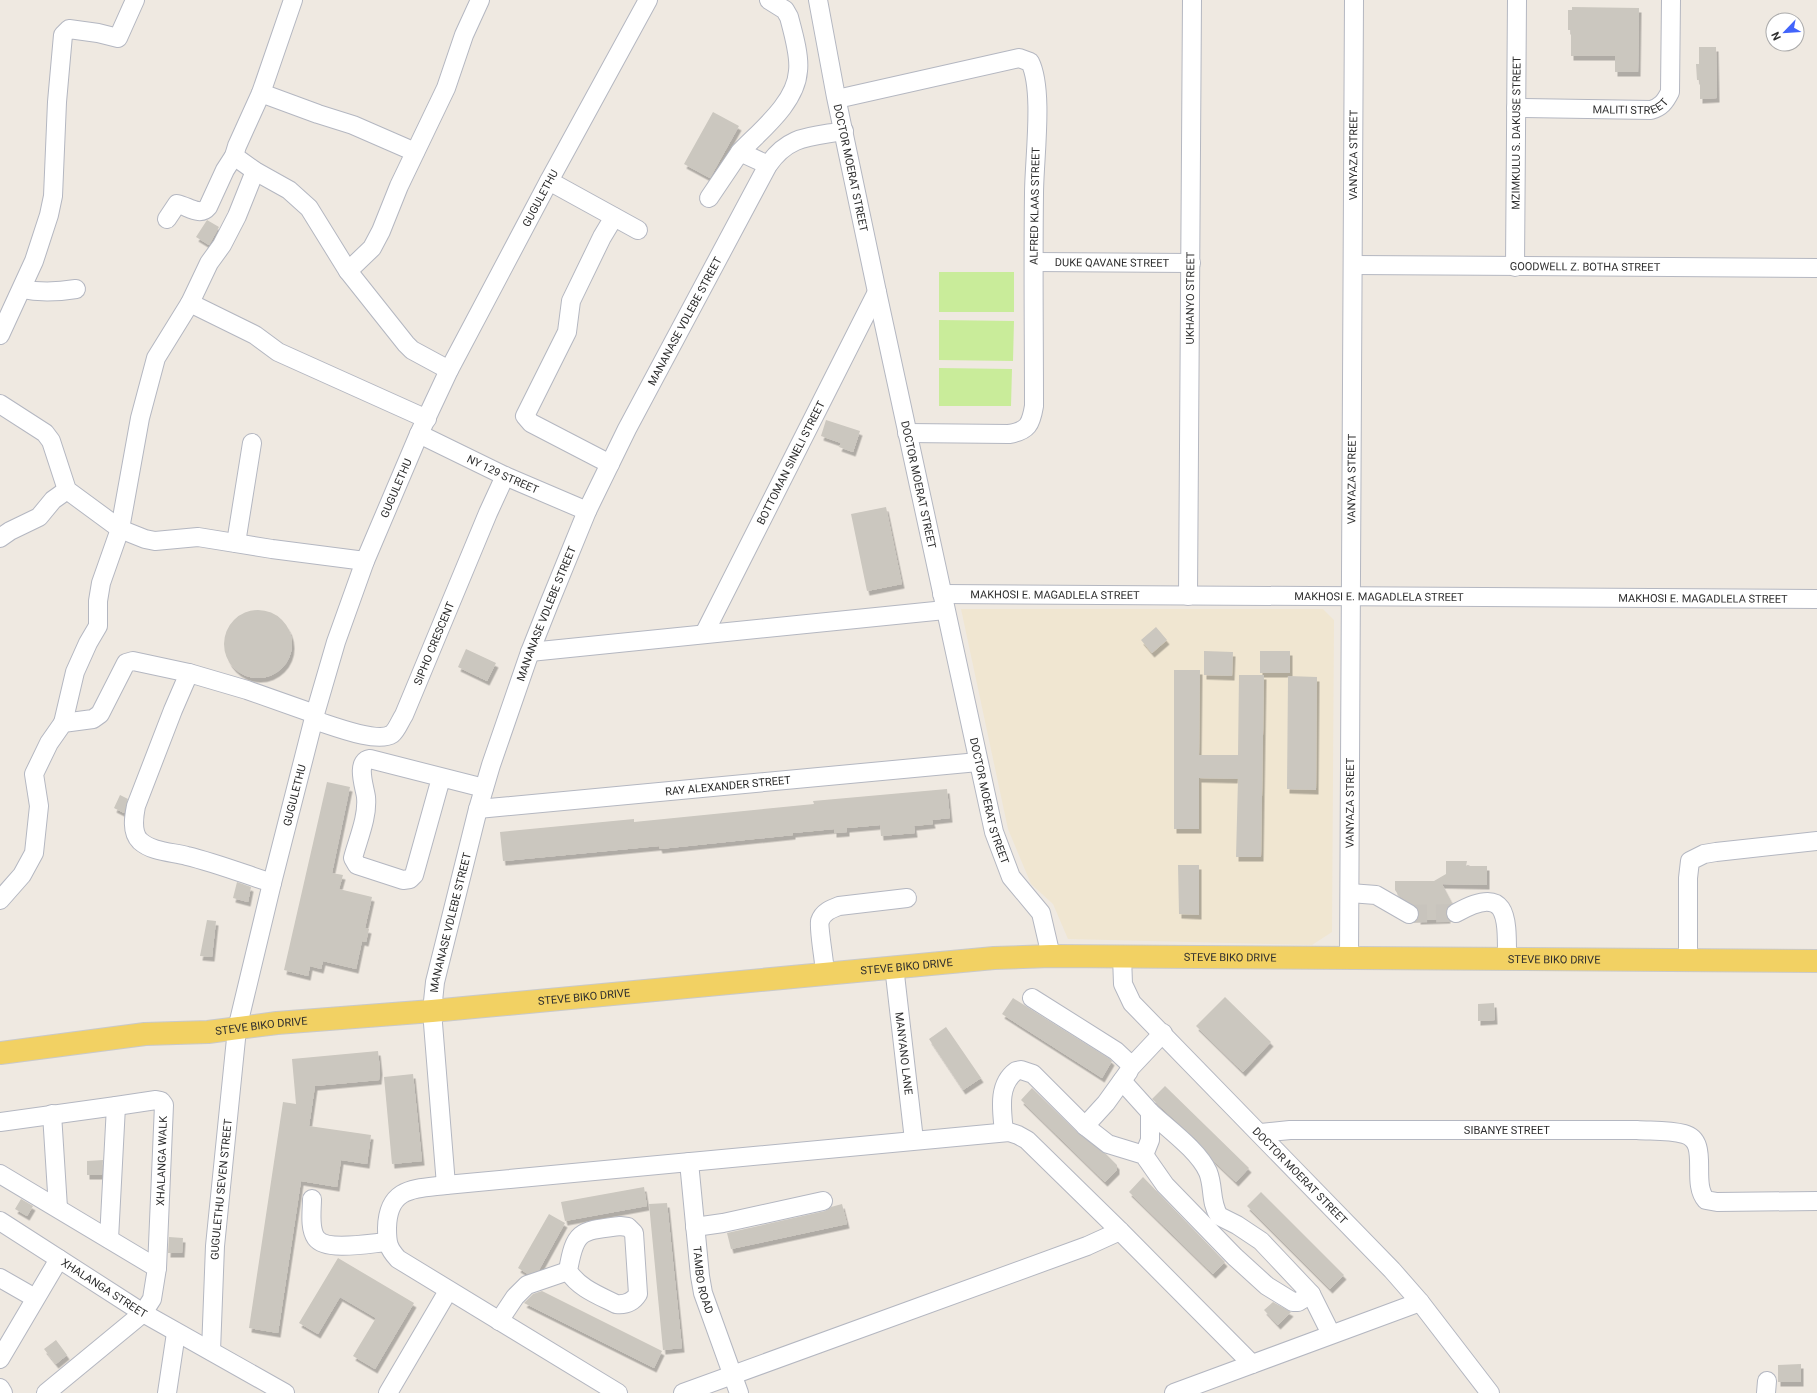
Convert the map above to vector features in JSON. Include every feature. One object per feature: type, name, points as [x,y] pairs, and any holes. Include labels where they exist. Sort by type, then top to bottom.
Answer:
[{"type":"main road","name":"STEVE BIKO DRIVE","points":[[0,1052],[239,1021],[277,1023],[994,958],[1122,956],[1349,959],[1817,961]]},
{"type":"street","points":[[0,335],[8,314],[22,289],[34,260],[49,214],[52,196],[63,34],[67,30],[98,33],[118,38],[135,0]]},
{"type":"street","points":[[168,219],[177,204],[200,212],[207,209],[225,170],[234,156],[261,93],[293,0]]},
{"type":"street","points":[[348,271],[372,248],[381,231],[415,152],[446,88],[464,35],[480,0]]},
{"type":"street","name":"GUGULETHU","points":[[239,1021],[314,717],[336,642],[365,561],[423,426],[449,370],[549,181],[648,0]]},
{"type":"street","points":[[709,198],[740,152],[779,112],[794,87],[799,66],[789,17],[785,10],[769,0]]},
{"type":"street","name":"DOCTOR MOERAT STREET","points":[[818,0],[877,292],[978,762],[996,839],[1011,878],[1041,913],[1051,956]]},
{"type":"street","name":"UKHANYO STREET","points":[[1188,596],[1192,0]]},
{"type":"street","name":"VANYAZA STREET","points":[[1349,959],[1354,0]]},
{"type":"street","name":"MZIMKULU S. DAKUSE STREET","points":[[1515,267],[1517,0]]},
{"type":"street","name":"MALITI STREET","points":[[1516,108],[1650,110],[1657,108],[1666,100],[1670,92],[1671,0]]},
{"type":"street","name":"ALFRED KLAAS STREET","points":[[837,99],[1019,58],[1030,62],[1035,78],[1038,98],[1034,179],[1034,406],[1032,420],[1027,427],[1020,432],[1009,434],[907,433]]},
{"type":"street","points":[[261,93],[353,125],[415,152]]},
{"type":"street","name":"MANANASE VDLEBE STREET","points":[[446,1185],[432,1010],[438,966],[484,788],[530,652],[587,511],[705,281],[768,165],[777,153],[794,141],[844,131]]},
{"type":"street","points":[[740,152],[768,165]]},
{"type":"street","points":[[234,156],[255,171],[289,190],[309,208],[348,271],[406,344],[412,350],[449,370]]},
{"type":"street","points":[[0,900],[22,875],[34,853],[39,806],[34,774],[49,743],[63,722],[75,672],[88,643],[98,626],[98,602],[101,583],[120,529],[140,418],[156,358],[190,304],[209,263],[237,216],[255,171]]},
{"type":"street","points":[[549,181],[638,230]]},
{"type":"street","points":[[610,464],[530,423],[525,416],[566,332],[571,301],[602,237],[614,217]]},
{"type":"street","name":"DUKE QAVANE STREET","points":[[1034,262],[1191,263]]},
{"type":"street","name":"GOODWELL Z. BOTHA STREET","points":[[1353,265],[1817,268]]},
{"type":"street","points":[[22,289],[37,293],[76,289]]},
{"type":"street","name":"BOTTOMAN SINELI STREET","points":[[704,634],[877,292]]},
{"type":"street","name":"NY 129 STREET","points":[[190,304],[254,335],[278,352],[423,426],[505,476],[587,511]]},
{"type":"street","points":[[0,404],[45,433],[51,441],[66,490],[120,529],[145,539],[155,540],[198,537],[365,561]]},
{"type":"street","points":[[236,543],[252,443]]},
{"type":"street","name":"SIPHO CRESCENT","points":[[63,722],[93,719],[100,714],[126,663],[133,661],[189,673],[247,690],[314,717],[371,737],[385,737],[395,731],[404,715],[488,513],[505,476]]},
{"type":"street","points":[[0,538],[10,531],[39,517],[53,500],[66,490]]},
{"type":"street","name":"MAKHOSI E. MAGADLELA STREET","points":[[530,652],[704,634],[944,602],[1188,596],[1817,599]]},
{"type":"street","points":[[189,673],[136,806],[134,817],[135,831],[140,841],[151,848],[188,856],[272,883]]},
{"type":"street","points":[[441,778],[414,876],[410,879],[403,880],[357,866],[353,858],[366,809],[361,777],[364,762],[370,759],[484,788]]},
{"type":"street","name":"RAY ALEXANDER STREET","points":[[478,809],[978,762]]},
{"type":"street","points":[[1688,961],[1688,878],[1690,861],[1704,854],[1716,852],[1817,841]]},
{"type":"street","points":[[1350,893],[1376,896],[1408,914]]},
{"type":"street","points":[[826,974],[819,922],[824,914],[839,906],[906,898]]},
{"type":"street","points":[[1456,913],[1480,902],[1496,903],[1505,914],[1507,927],[1507,960]]},
{"type":"street","name":"DOCTOR MOERAT STREET","points":[[1122,956],[1123,984],[1126,994],[1132,1003],[1261,1133],[1392,1270],[1420,1302],[1490,1393]]},
{"type":"street","name":"MANYANO LANE","points":[[894,966],[914,1140]]},
{"type":"street","points":[[1032,998],[1116,1051],[1132,1066]]},
{"type":"street","name":"GUGULETHU SEVEN STREET","points":[[212,1350],[216,1246],[239,1021]]},
{"type":"street","points":[[1085,1126],[1122,1081],[1132,1066],[1163,1034]]},
{"type":"street","points":[[1004,1132],[1002,1105],[1004,1088],[1012,1075],[1021,1070],[1033,1074],[1085,1126],[1108,1144],[1144,1155],[1165,1185],[1214,1237],[1268,1286],[1293,1302],[1298,1302],[1311,1294]]},
{"type":"street","points":[[1122,1081],[1150,1112],[1194,1153],[1203,1164],[1208,1173],[1212,1187],[1212,1201],[1219,1216],[1214,1237]]},
{"type":"street","name":"XHALANGA WALK","points":[[0,1122],[156,1100],[161,1101],[164,1105],[156,1268],[152,1299],[143,1313]]},
{"type":"street","points":[[109,1239],[116,1106]]},
{"type":"street","points":[[1144,1155],[1150,1140],[1150,1112]]},
{"type":"street","points":[[52,1114],[58,1208]]},
{"type":"street","name":"SIBANYE STREET","points":[[1261,1133],[1290,1130],[1637,1130],[1678,1133],[1689,1136],[1698,1147],[1699,1188],[1706,1200],[1717,1202],[1817,1201]]},
{"type":"street","points":[[618,1393],[448,1291],[398,1259],[390,1250],[387,1242],[388,1216],[393,1201],[401,1194],[415,1189],[446,1185],[1004,1132],[1018,1135],[1027,1140],[1252,1364]]},
{"type":"street","name":"TAMBO ROAD","points":[[689,1162],[694,1227],[703,1294],[740,1393]]},
{"type":"street","points":[[0,1174],[156,1268]]},
{"type":"street","points":[[312,1199],[313,1230],[316,1239],[323,1244],[353,1245],[387,1242]]},
{"type":"street","points":[[694,1227],[822,1201]]},
{"type":"street","points":[[1219,1216],[1237,1225],[1261,1241],[1311,1294],[1331,1334]]},
{"type":"street","name":"XHALANGA STREET","points":[[0,1221],[143,1313],[212,1350],[285,1393]]},
{"type":"street","points":[[620,1226],[632,1229],[638,1294],[635,1299],[622,1304],[616,1304],[585,1288],[574,1280],[568,1271],[573,1245],[581,1235],[591,1231],[620,1226]]},
{"type":"street","points":[[683,1393],[1087,1246],[1120,1231]]},
{"type":"street","points":[[0,1359],[59,1259]]},
{"type":"street","points":[[499,1321],[515,1297],[527,1285],[568,1271]]},
{"type":"street","points":[[0,1278],[35,1298]]},
{"type":"street","points":[[388,1393],[448,1291]]},
{"type":"street","points":[[1174,1393],[1420,1302]]},
{"type":"street","points":[[46,1393],[143,1313]]},
{"type":"street","points":[[167,1393],[176,1332]]},
{"type":"street","points":[[0,1388],[3,1393]]},
{"type":"shaded area","points":[[961,609],[1323,609],[1334,620],[1332,932],[1312,945],[1068,939],[1053,904],[1031,884],[1008,829]]},
{"type":"green space","points":[[939,272],[1014,272],[1014,312],[939,312]]},
{"type":"green space","points":[[939,320],[1014,321],[1013,361],[939,360]]},
{"type":"green space","points":[[939,368],[1012,369],[1011,406],[939,406]]},
{"type":"building","points":[[1572,7],[1639,8],[1638,72],[1615,72],[1615,56],[1571,56],[1571,30],[1568,30],[1568,10],[1572,10]]},
{"type":"building","points":[[1699,47],[1716,47],[1717,98],[1700,99],[1700,80],[1697,80],[1696,64],[1699,64]]},
{"type":"building","points":[[713,112],[739,126],[710,178],[684,164]]},
{"type":"building","points":[[207,220],[219,227],[209,245],[196,237]]},
{"type":"building","points":[[826,420],[860,431],[853,452],[839,447],[841,443],[821,436]]},
{"type":"building","points":[[886,507],[902,584],[867,591],[851,514]]},
{"type":"building","points":[[251,610],[265,610],[277,615],[287,625],[292,637],[292,651],[287,663],[277,673],[265,678],[251,678],[239,673],[229,663],[224,651],[224,637],[229,625],[239,615]]},
{"type":"building","points":[[1156,627],[1167,640],[1152,653],[1141,640]]},
{"type":"building","points":[[466,649],[496,663],[487,681],[458,667]]},
{"type":"building","points":[[1204,651],[1233,652],[1232,676],[1204,675]]},
{"type":"building","points":[[1260,651],[1290,651],[1290,673],[1260,673]]},
{"type":"building","points":[[1174,670],[1200,670],[1199,755],[1238,755],[1239,675],[1264,675],[1261,857],[1236,857],[1238,779],[1199,778],[1199,829],[1174,829]]},
{"type":"building","points":[[1288,676],[1317,677],[1316,790],[1287,789]]},
{"type":"building","points":[[327,782],[350,787],[332,873],[343,875],[339,889],[372,897],[365,928],[369,929],[366,942],[362,941],[356,969],[323,961],[321,969],[310,966],[308,976],[284,970]]},
{"type":"building","points":[[947,789],[950,818],[932,820],[933,824],[914,826],[915,833],[881,836],[880,825],[847,828],[847,832],[834,833],[834,829],[793,833],[793,835],[660,849],[659,846],[503,861],[500,832],[634,819],[634,822],[814,804],[813,801]]},
{"type":"building","points":[[120,795],[128,799],[124,813],[114,808]]},
{"type":"building","points":[[1446,861],[1467,861],[1466,866],[1487,866],[1487,885],[1442,884],[1452,903],[1446,912],[1448,919],[1418,920],[1418,908],[1399,896],[1395,890],[1395,881],[1434,881],[1446,874]]},
{"type":"building","points":[[1178,865],[1199,865],[1199,915],[1179,914]]},
{"type":"building","points":[[237,882],[251,887],[248,902],[233,898]]},
{"type":"building","points":[[207,920],[216,921],[212,957],[200,956]]},
{"type":"building","points":[[1225,997],[1271,1042],[1243,1072],[1196,1026]]},
{"type":"building","points":[[1013,998],[1110,1059],[1112,1061],[1102,1078],[1002,1014]]},
{"type":"building","points":[[1494,1003],[1495,1020],[1478,1021],[1478,1004]]},
{"type":"building","points":[[946,1027],[981,1078],[963,1090],[929,1039]]},
{"type":"building","points":[[378,1051],[380,1070],[379,1080],[315,1086],[309,1126],[371,1135],[367,1164],[341,1160],[337,1187],[301,1181],[278,1333],[249,1328],[283,1102],[296,1104],[292,1059]]},
{"type":"building","points":[[413,1074],[422,1161],[392,1164],[384,1077]]},
{"type":"building","points":[[1165,1086],[1249,1168],[1236,1182],[1214,1161],[1197,1140],[1152,1099]]},
{"type":"building","points":[[1032,1088],[1078,1133],[1106,1154],[1117,1165],[1117,1170],[1105,1182],[1021,1100]]},
{"type":"building","points":[[103,1160],[102,1175],[87,1175],[87,1161]]},
{"type":"building","points":[[1143,1177],[1225,1262],[1213,1274],[1129,1192]]},
{"type":"building","points":[[644,1187],[647,1206],[565,1221],[561,1202]]},
{"type":"building","points":[[1261,1192],[1344,1275],[1330,1289],[1247,1206]]},
{"type":"building","points":[[21,1199],[33,1206],[27,1216],[15,1209]]},
{"type":"building","points":[[667,1203],[682,1348],[663,1350],[649,1204]]},
{"type":"building","points":[[842,1204],[847,1224],[731,1249],[727,1233],[825,1211],[831,1207]]},
{"type":"building","points":[[549,1214],[565,1223],[539,1270],[528,1274],[518,1268]]},
{"type":"building","points":[[169,1237],[183,1238],[182,1253],[168,1253]]},
{"type":"building","points":[[338,1258],[414,1303],[375,1369],[353,1356],[376,1318],[340,1297],[318,1334],[299,1323]]},
{"type":"building","points":[[542,1291],[662,1351],[654,1368],[524,1303],[533,1294]]},
{"type":"building","points":[[1273,1302],[1291,1312],[1278,1325],[1264,1310]]},
{"type":"building","points":[[56,1340],[67,1355],[56,1364],[44,1349]]},
{"type":"building","points":[[1801,1364],[1801,1382],[1778,1382],[1778,1365]]},
{"type":"tunnel","points":[[1409,914],[1456,913]]}]
